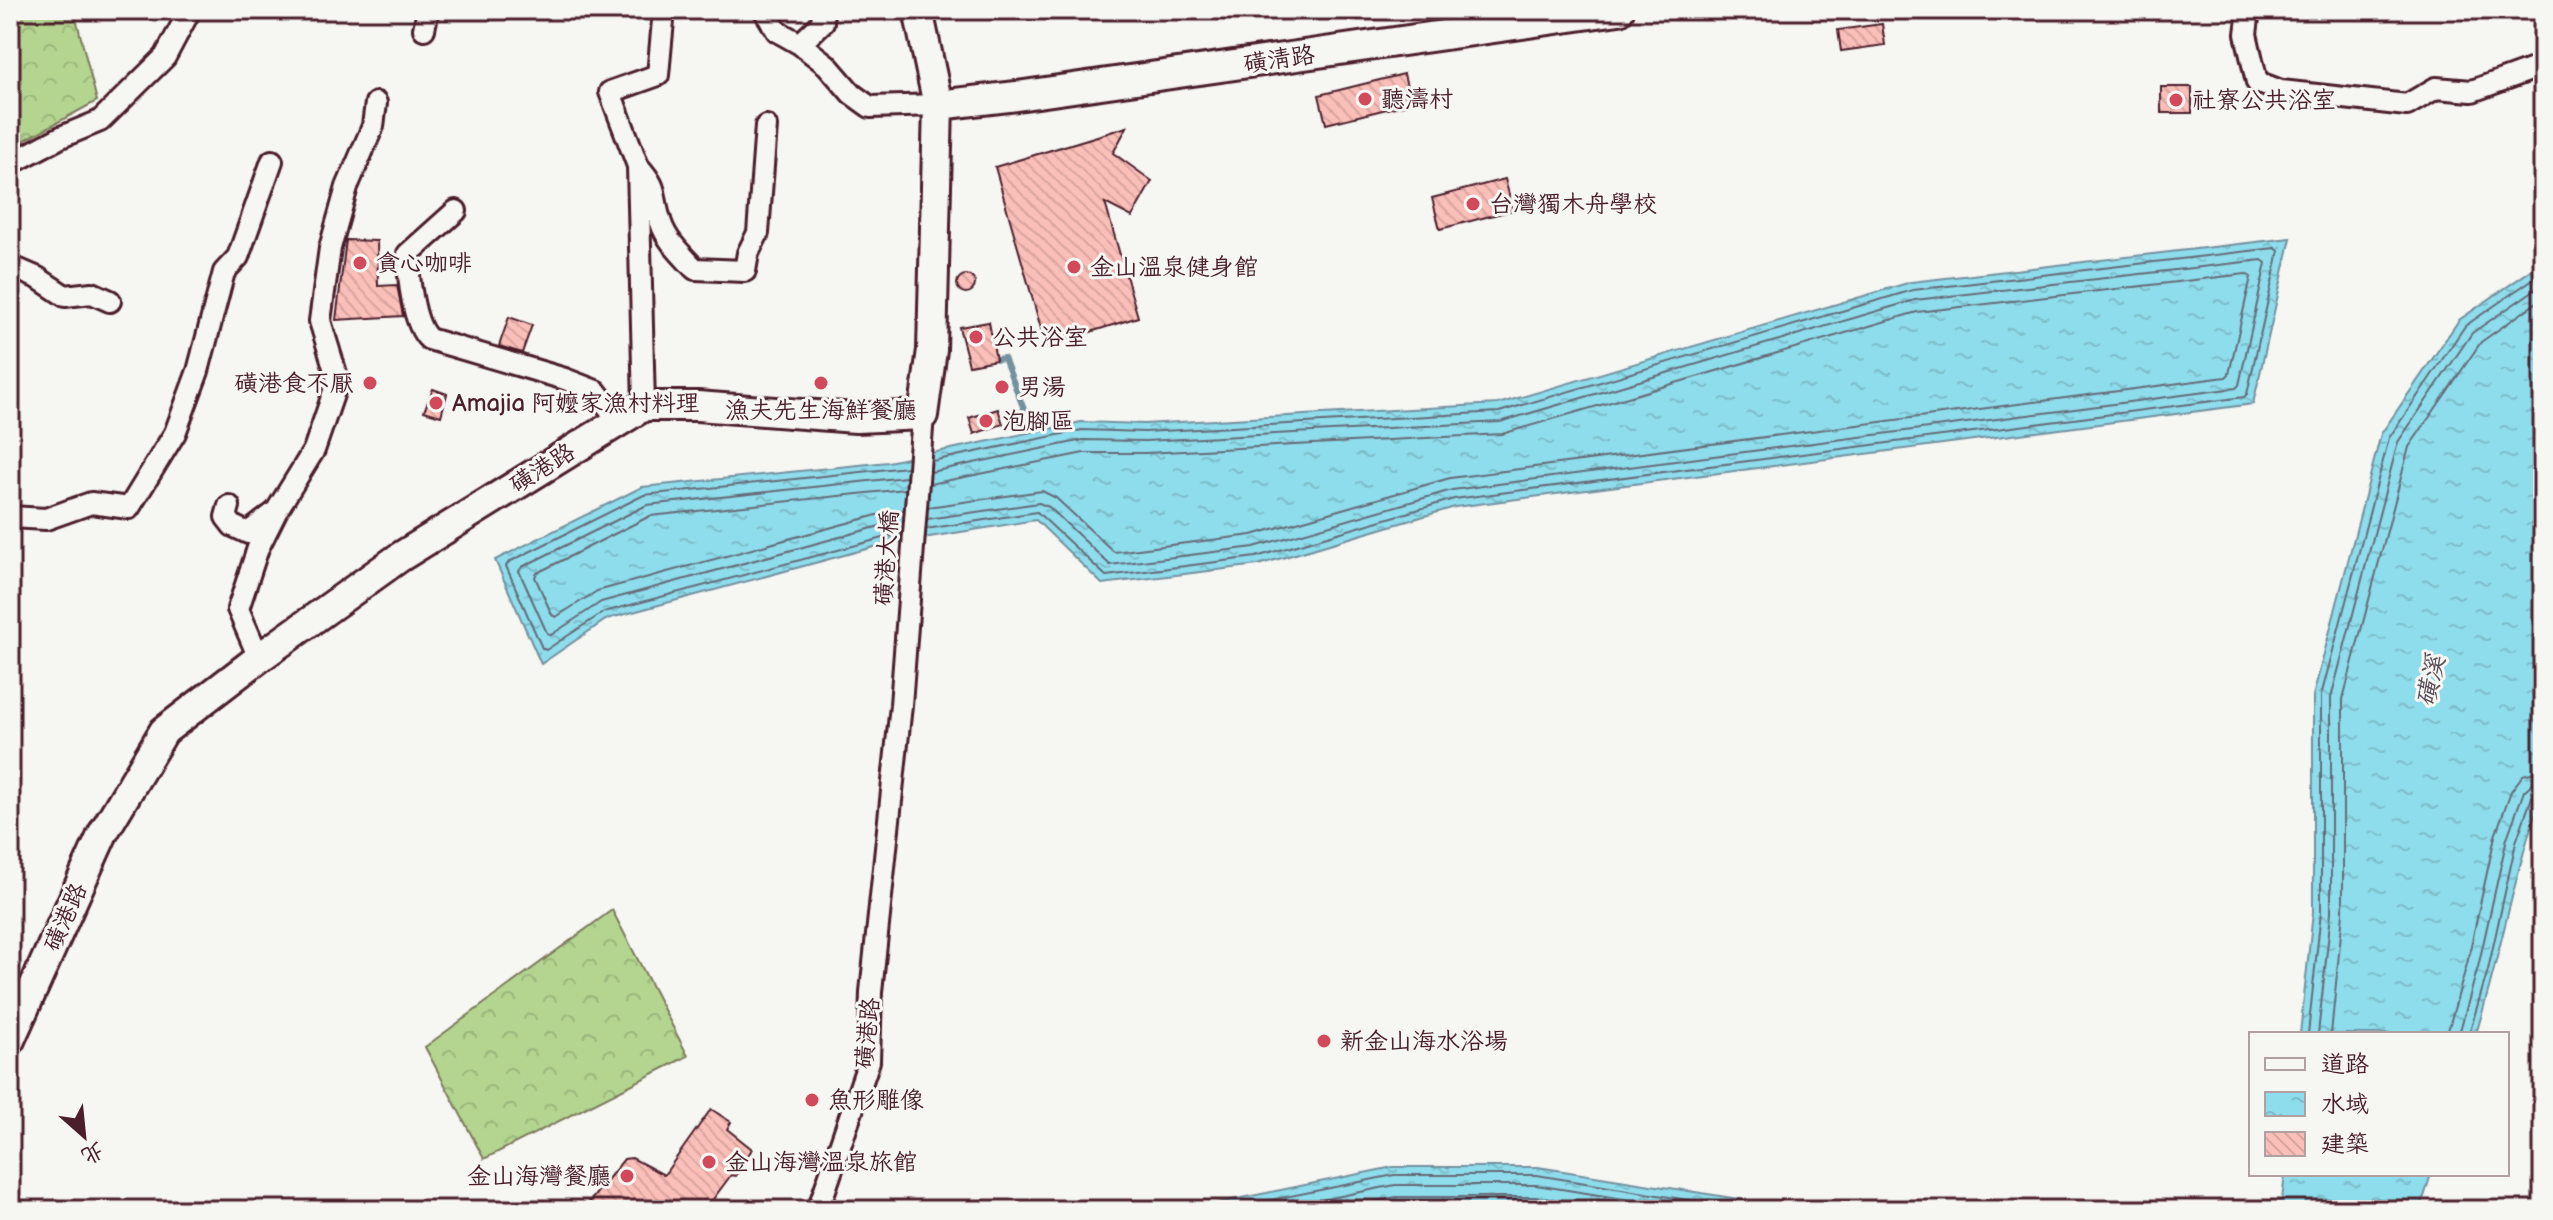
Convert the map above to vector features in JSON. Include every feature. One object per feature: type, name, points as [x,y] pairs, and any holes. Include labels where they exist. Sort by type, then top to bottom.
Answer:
[{"type":"street","points":[[10,164],[100,121],[165,57],[190,10]]},
{"type":"street","points":[[644,406],[638,166],[610,92],[658,75],[664,10]]},
{"type":"street","points":[[764,10],[777,31],[827,65],[852,94],[870,107],[938,105]]},
{"type":"street","points":[[800,44],[823,22],[822,10]]},
{"type":"street","points":[[918,10],[938,105],[932,350],[923,415]]},
{"type":"street","name":"磺清路","points":[[938,105],[1221,68],[1619,10]]},
{"type":"street","points":[[2249,10],[2246,34],[2257,82],[2281,91],[2407,105],[2436,88],[2472,91],[2533,69],[2543,72]]},
{"type":"street","points":[[259,658],[238,609],[258,548],[314,450],[338,380],[320,321],[330,248],[347,187],[373,126],[376,103]]},
{"type":"street","points":[[638,166],[653,182],[666,233],[695,269],[745,271],[748,253],[758,233],[766,126]]},
{"type":"street","points":[[10,517],[46,519],[91,503],[129,508],[175,433],[198,371],[224,272],[238,257],[272,161]]},
{"type":"street","points":[[456,211],[408,254],[408,272],[421,332],[429,339],[596,391],[618,420]]},
{"type":"street","points":[[10,266],[38,278],[65,296],[92,293],[110,301]]},
{"type":"street","name":"磺港路","points":[[10,1040],[103,833],[164,731],[400,557],[644,406],[697,406],[856,418],[923,415]]},
{"type":"street","name":"磺港大橋","points":[[901,705],[923,415]]},
{"type":"street","points":[[229,506],[226,517],[233,526],[248,533],[277,510]]},
{"type":"street","name":"磺港路","points":[[818,1210],[869,1061],[871,992],[901,705]]},
{"type":"green space","points":[[10,10],[74,10],[97,101],[10,148]]},
{"type":"green space","points":[[612,910],[688,1056],[484,1159],[425,1047]]},
{"type":"water","points":[[2291,238],[2253,404],[1455,507],[1258,565],[1102,584],[1036,520],[885,544],[607,619],[541,664],[495,560],[642,487],[888,462],[1081,422],[1144,424],[1498,404],[1911,282]]},
{"type":"water","name":"磺溪","points":[[2543,262],[2543,790],[2524,850],[2477,1032],[2300,1032],[2313,912],[2313,696],[2381,434],[2459,320]]},
{"type":"water","points":[[1393,1167],[1538,1167],[1745,1200],[1769,1210],[1183,1210]]},
{"type":"water","points":[[2285,1176],[2430,1176],[2420,1210],[2258,1210],[2282,1200]]},
{"type":"building","points":[[1882,24],[1885,45],[1841,51],[1838,30]]},
{"type":"building","name":"聽濤村","points":[[1404,74],[1411,103],[1326,124],[1319,95]]},
{"type":"building","name":"社寮公共浴室","points":[[2161,87],[2192,87],[2192,113],[2161,113]]},
{"type":"building","name":"金山溫泉健身館","points":[[1127,127],[1113,153],[1152,181],[1132,217],[1105,203],[1138,317],[1046,346],[995,167]]},
{"type":"building","name":"台灣獨木舟學校","points":[[1505,179],[1513,210],[1440,229],[1432,198]]},
{"type":"building","name":"貪心咖啡","points":[[346,240],[377,241],[378,286],[397,285],[403,316],[336,320]]},
{"type":"building","points":[[962,275],[970,275],[975,284],[973,291],[962,293],[957,288],[957,280]]},
{"type":"building","points":[[509,317],[532,325],[522,353],[499,346]]},
{"type":"building","name":"公共浴室","points":[[989,322],[996,360],[969,365],[959,327]]},
{"type":"building","name":"Amajia 阿嬤家漁村料理","points":[[433,389],[447,394],[441,416],[424,411]]},
{"type":"building","name":"泡腳區","points":[[998,409],[1003,424],[974,434],[969,418]]},
{"type":"building","name":"金山海灣溫泉旅館","points":[[711,1109],[731,1122],[727,1129],[752,1149],[736,1176],[731,1175],[705,1210],[583,1210],[624,1159],[632,1158],[664,1175]]},
{"type":"waterway","points":[[997,359],[1004,358],[1027,417]]},
{"type":"place","name":"聽濤村","points":[[1365,99]]},
{"type":"place","name":"社寮公共浴室","points":[[2176,100]]},
{"type":"place","name":"台灣獨木舟學校","points":[[1473,204]]},
{"type":"place","name":"貪心咖啡","points":[[360,263]]},
{"type":"place","name":"金山溫泉健身館","points":[[1074,267]]},
{"type":"place","name":"公共浴室","points":[[976,337]]},
{"type":"place","name":"磺港食不厭","points":[[370,383]]},
{"type":"place","name":"漁夫先生海鮮餐廳","points":[[821,383]]},
{"type":"place","name":"男湯","points":[[1002,387]]},
{"type":"place","name":"Amajia 阿嬤家漁村料理","points":[[436,403]]},
{"type":"place","name":"泡腳區","points":[[986,421]]},
{"type":"place","name":"新金山海水浴場","points":[[1324,1041]]},
{"type":"place","name":"魚形雕像","points":[[812,1100]]},
{"type":"place","name":"金山海灣溫泉旅館","points":[[709,1162]]},
{"type":"place","name":"金山海灣餐廳","points":[[627,1176]]}]
